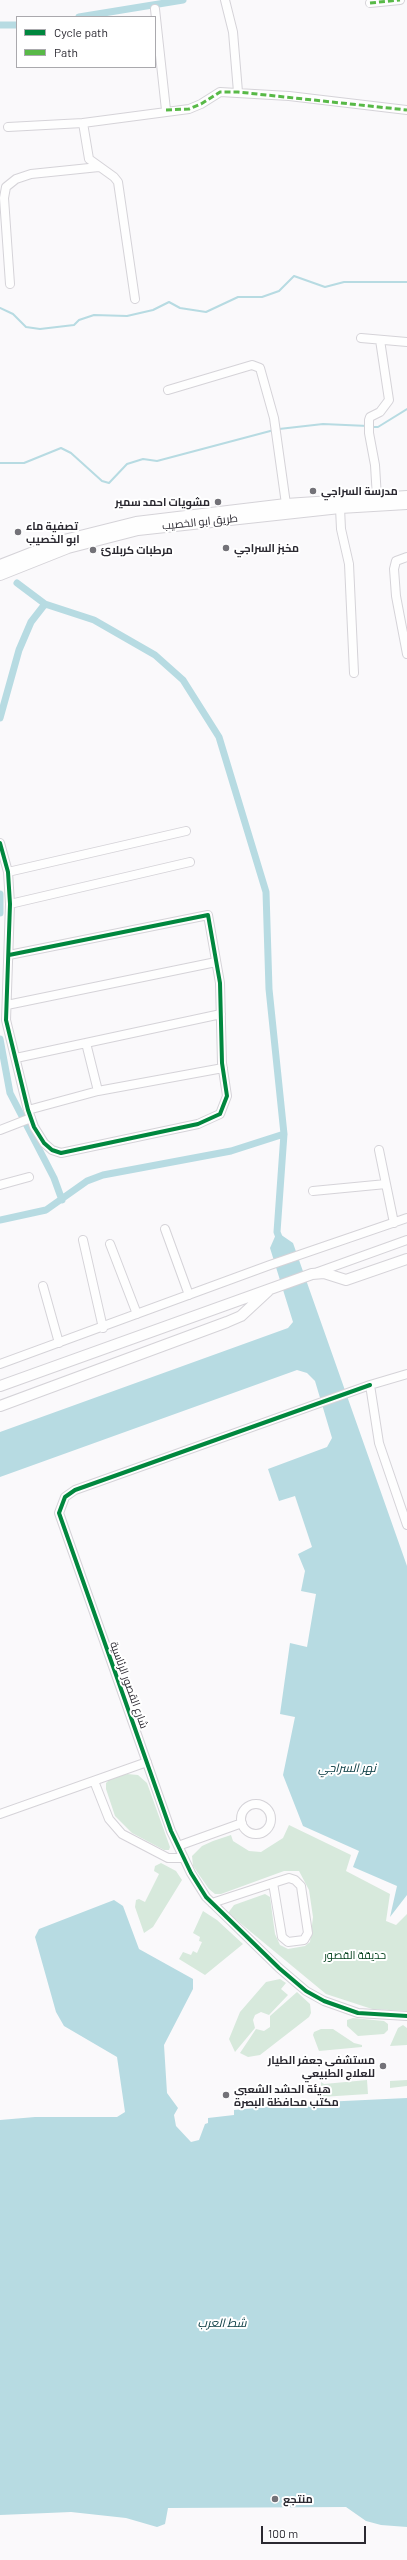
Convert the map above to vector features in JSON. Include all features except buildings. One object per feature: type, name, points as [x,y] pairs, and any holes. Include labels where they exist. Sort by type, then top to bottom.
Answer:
[{"type":"main road","name":"طريق ابو الخصيب","points":[[0,565],[64,540],[118,526],[286,504],[407,496]]},
{"type":"main road","name":"طريق ابو الخصيب","points":[[0,575],[68,548],[126,532],[174,525],[340,508],[407,504]]},
{"type":"main road","points":[[0,1386],[315,1273],[346,1280],[407,1259]]},
{"type":"main road","points":[[0,1406],[227,1322],[240,1316],[275,1287]]},
{"type":"street","points":[[225,0],[233,32],[238,92]]},
{"type":"street","points":[[370,3],[400,0]]},
{"type":"street","points":[[155,8],[156,16]]},
{"type":"street","points":[[156,17],[166,110]]},
{"type":"street","points":[[8,127],[83,123],[166,110],[189,109],[201,104],[220,92],[238,92],[407,110]]},
{"type":"street","points":[[83,123],[89,158],[99,168],[110,174],[118,182],[134,299]]},
{"type":"street","points":[[10,284],[4,198],[6,187],[16,179],[30,174],[99,168]]},
{"type":"street","points":[[361,338],[407,342]]},
{"type":"street","points":[[377,498],[375,466],[369,433],[369,420],[370,417],[380,412],[389,400],[380,340]]},
{"type":"street","points":[[168,390],[257,365],[261,370],[274,418],[286,504]]},
{"type":"street","points":[[340,508],[341,529],[349,564],[354,673]]},
{"type":"street","points":[[407,557],[396,561],[394,569],[396,596],[407,654]]},
{"type":"street","points":[[8,872],[186,831]]},
{"type":"street","points":[[0,843],[8,872],[10,904],[6,1020],[28,1110],[27,1120],[44,1143],[52,1150],[61,1153],[207,1122],[220,1114],[227,1096],[223,1068],[221,1014],[216,962],[208,915],[9,955]]},
{"type":"street","points":[[10,904],[190,862]]},
{"type":"street","points":[[7,1005],[216,962]]},
{"type":"street","points":[[16,1058],[221,1014]]},
{"type":"street","points":[[86,1043],[98,1091]]},
{"type":"street","points":[[28,1110],[98,1091],[223,1068]]},
{"type":"street","points":[[0,1130],[27,1120]]},
{"type":"street","points":[[379,1150],[394,1223]]},
{"type":"street","points":[[0,1185],[29,1176]]},
{"type":"street","points":[[313,1191],[386,1184]]},
{"type":"street","points":[[0,1364],[103,1328],[270,1265],[407,1218]]},
{"type":"street","points":[[165,1229],[189,1295]]},
{"type":"street","points":[[83,1240],[103,1328]]},
{"type":"street","points":[[315,1273],[407,1240]]},
{"type":"street","points":[[110,1244],[137,1314]]},
{"type":"street","points":[[43,1286],[59,1343]]},
{"type":"street","name":"شارع القصور الرئاسية","points":[[407,1374],[366,1387],[75,1490],[65,1497],[61,1503],[61,1522],[178,1846],[191,1873],[212,1903],[279,1968],[306,1991],[324,2002],[358,2013],[407,2016]]},
{"type":"street","points":[[366,1387],[379,1443],[407,1525]]},
{"type":"street","points":[[0,1814],[147,1762]]},
{"type":"street","points":[[94,1781],[109,1819],[122,1834],[168,1858],[184,1858]]},
{"type":"street","points":[[178,1846],[242,1823]]},
{"type":"street","points":[[212,1903],[273,1883],[289,1878],[295,1880],[301,1886],[308,1933],[304,1940],[288,1942],[282,1937],[273,1883]]},
{"type":"green space","points":[[127,1774],[138,1775],[147,1783],[170,1847],[169,1850],[164,1850],[132,1833],[115,1816],[106,1789],[106,1783],[110,1779]]},
{"type":"green space","name":"حديقة القصور","points":[[289,1825],[351,1855],[346,1871],[390,1894],[386,1921],[396,1925],[407,1914],[407,2011],[372,2009],[326,1994],[228,1913],[234,1905],[265,1894],[270,1897],[275,1934],[280,1945],[288,1949],[305,1946],[310,1942],[313,1917],[309,1890],[299,1871],[284,1871],[221,1894],[215,1894],[209,1889],[193,1866],[192,1856],[202,1846],[213,1841],[231,1835],[233,1841],[249,1851],[261,1852],[283,1838]]},
{"type":"green space","points":[[161,1863],[176,1871],[182,1880],[153,1927],[144,1933],[135,1907],[136,1900],[139,1899],[145,1902],[159,1874],[154,1871],[155,1866]]},
{"type":"green space","points":[[203,1911],[217,1920],[243,1944],[205,1975],[179,1959],[183,1952],[191,1955],[193,1951],[197,1953],[202,1942],[199,1941],[200,1937],[193,1933]]},
{"type":"green space","points":[[280,1979],[286,1983],[281,1989],[288,1995],[269,2015],[261,2012],[255,2015],[253,2020],[255,2028],[235,2052],[229,2039],[240,2012],[266,1982]]},
{"type":"green space","points":[[297,1992],[310,2004],[311,2013],[309,2017],[260,2055],[248,2057],[240,2053],[256,2029],[264,2031],[270,2027],[270,2016]]},
{"type":"green space","points":[[353,2018],[384,2021],[388,2024],[388,2030],[384,2034],[358,2036],[347,2026],[347,2020]]},
{"type":"green space","points":[[403,2025],[407,2028],[407,2045],[390,2046],[398,2028]]},
{"type":"green space","points":[[321,2029],[333,2029],[354,2043],[362,2045],[362,2047],[319,2051],[313,2035],[314,2032]]},
{"type":"green space","points":[[367,2080],[368,2094],[321,2097],[321,2082],[324,2084]]},
{"type":"green space","points":[[407,2080],[407,2086],[390,2088],[390,2081]]},
{"type":"water","name":"نهر السراجي","points":[[277,1232],[293,1243],[407,1566],[407,1895],[390,1917],[397,1886],[353,1867],[359,1851],[303,1826],[283,1775],[295,1717],[280,1714],[290,1643],[307,1647],[316,1594],[301,1591],[305,1571],[298,1554],[312,1547],[295,1496],[279,1501],[268,1469],[327,1447],[332,1438],[315,1381],[307,1373],[297,1370],[0,1477],[0,1432],[288,1328],[293,1322],[270,1248]]},
{"type":"water","name":"شط العرب","points":[[114,1900],[123,1906],[139,1949],[193,1979],[193,1989],[164,2045],[167,2093],[178,2108],[174,2115],[176,2126],[191,2142],[199,2140],[205,2124],[208,2123],[208,2118],[234,2115],[234,2110],[323,2102],[407,2098],[407,2527],[381,2525],[366,2521],[346,2507],[168,2508],[165,2524],[157,2527],[126,2518],[71,2512],[0,2515],[0,2120],[35,2117],[117,2117],[125,2112],[117,2057],[64,2026],[56,2012],[35,1937],[39,1929]]},
{"type":"waterway","points":[[85,16],[183,0]]},
{"type":"waterway","points":[[0,25],[16,25]]},
{"type":"waterway","points":[[0,308],[13,314],[26,327],[40,329],[74,325],[79,320],[94,315],[127,316],[153,310],[169,302],[180,308],[206,312],[238,297],[262,297],[279,291],[294,276],[325,287],[344,282],[407,282]]},
{"type":"waterway","points":[[372,427],[378,427],[407,409]]},
{"type":"waterway","points":[[279,429],[323,424],[368,426]]},
{"type":"waterway","points":[[0,463],[24,463],[61,448],[71,453],[102,481],[109,483],[127,464],[143,459],[157,461],[274,430]]},
{"type":"waterway","points":[[17,583],[45,604],[94,620],[155,655],[183,680],[219,737],[266,892],[269,989],[284,1134],[277,1232],[280,1240]]},
{"type":"waterway","points":[[0,718],[19,650],[31,622],[45,604]]},
{"type":"waterway","points":[[0,894],[0,913]]},
{"type":"waterway","points":[[0,1039],[10,1093],[54,1178],[62,1200]]},
{"type":"waterway","points":[[0,1220],[46,1210],[87,1181],[103,1175],[231,1151],[284,1134]]},
{"type":"marked path","points":[[370,3],[400,0]]},
{"type":"marked path","points":[[166,110],[189,109],[201,104],[220,92],[238,92],[407,110]]},
{"type":"cycle path","points":[[0,843],[8,872],[10,904],[6,1020],[28,1110],[34,1127],[44,1143],[52,1150],[61,1153],[198,1124],[220,1114],[227,1096],[222,1063],[220,983],[208,915],[9,955]]},
{"type":"cycle path","points":[[370,1385],[75,1490],[65,1497],[59,1513],[171,1831],[191,1873],[206,1897],[279,1968],[306,1991],[324,2001],[358,2013],[407,2016]]},
{"type":"place","name":"مدرسة السراجي","points":[[313,491]]},
{"type":"place","name":"مشويات احمد سمير","points":[[218,502]]},
{"type":"place","name":"تصفية ماء ابو الخصيب","points":[[18,532]]},
{"type":"place","name":"مخبز السراجي","points":[[226,548]]},
{"type":"place","name":"مرطبات كربلائ","points":[[93,550]]},
{"type":"place","name":"مستشفى جعفر الطيار للعلاج الطبيعي","points":[[383,2066]]},
{"type":"place","name":"هيئة الحشد الشعبي مكتب محافظة البصرة","points":[[226,2095]]},
{"type":"place","name":"منتجع","points":[[275,2499]]}]
